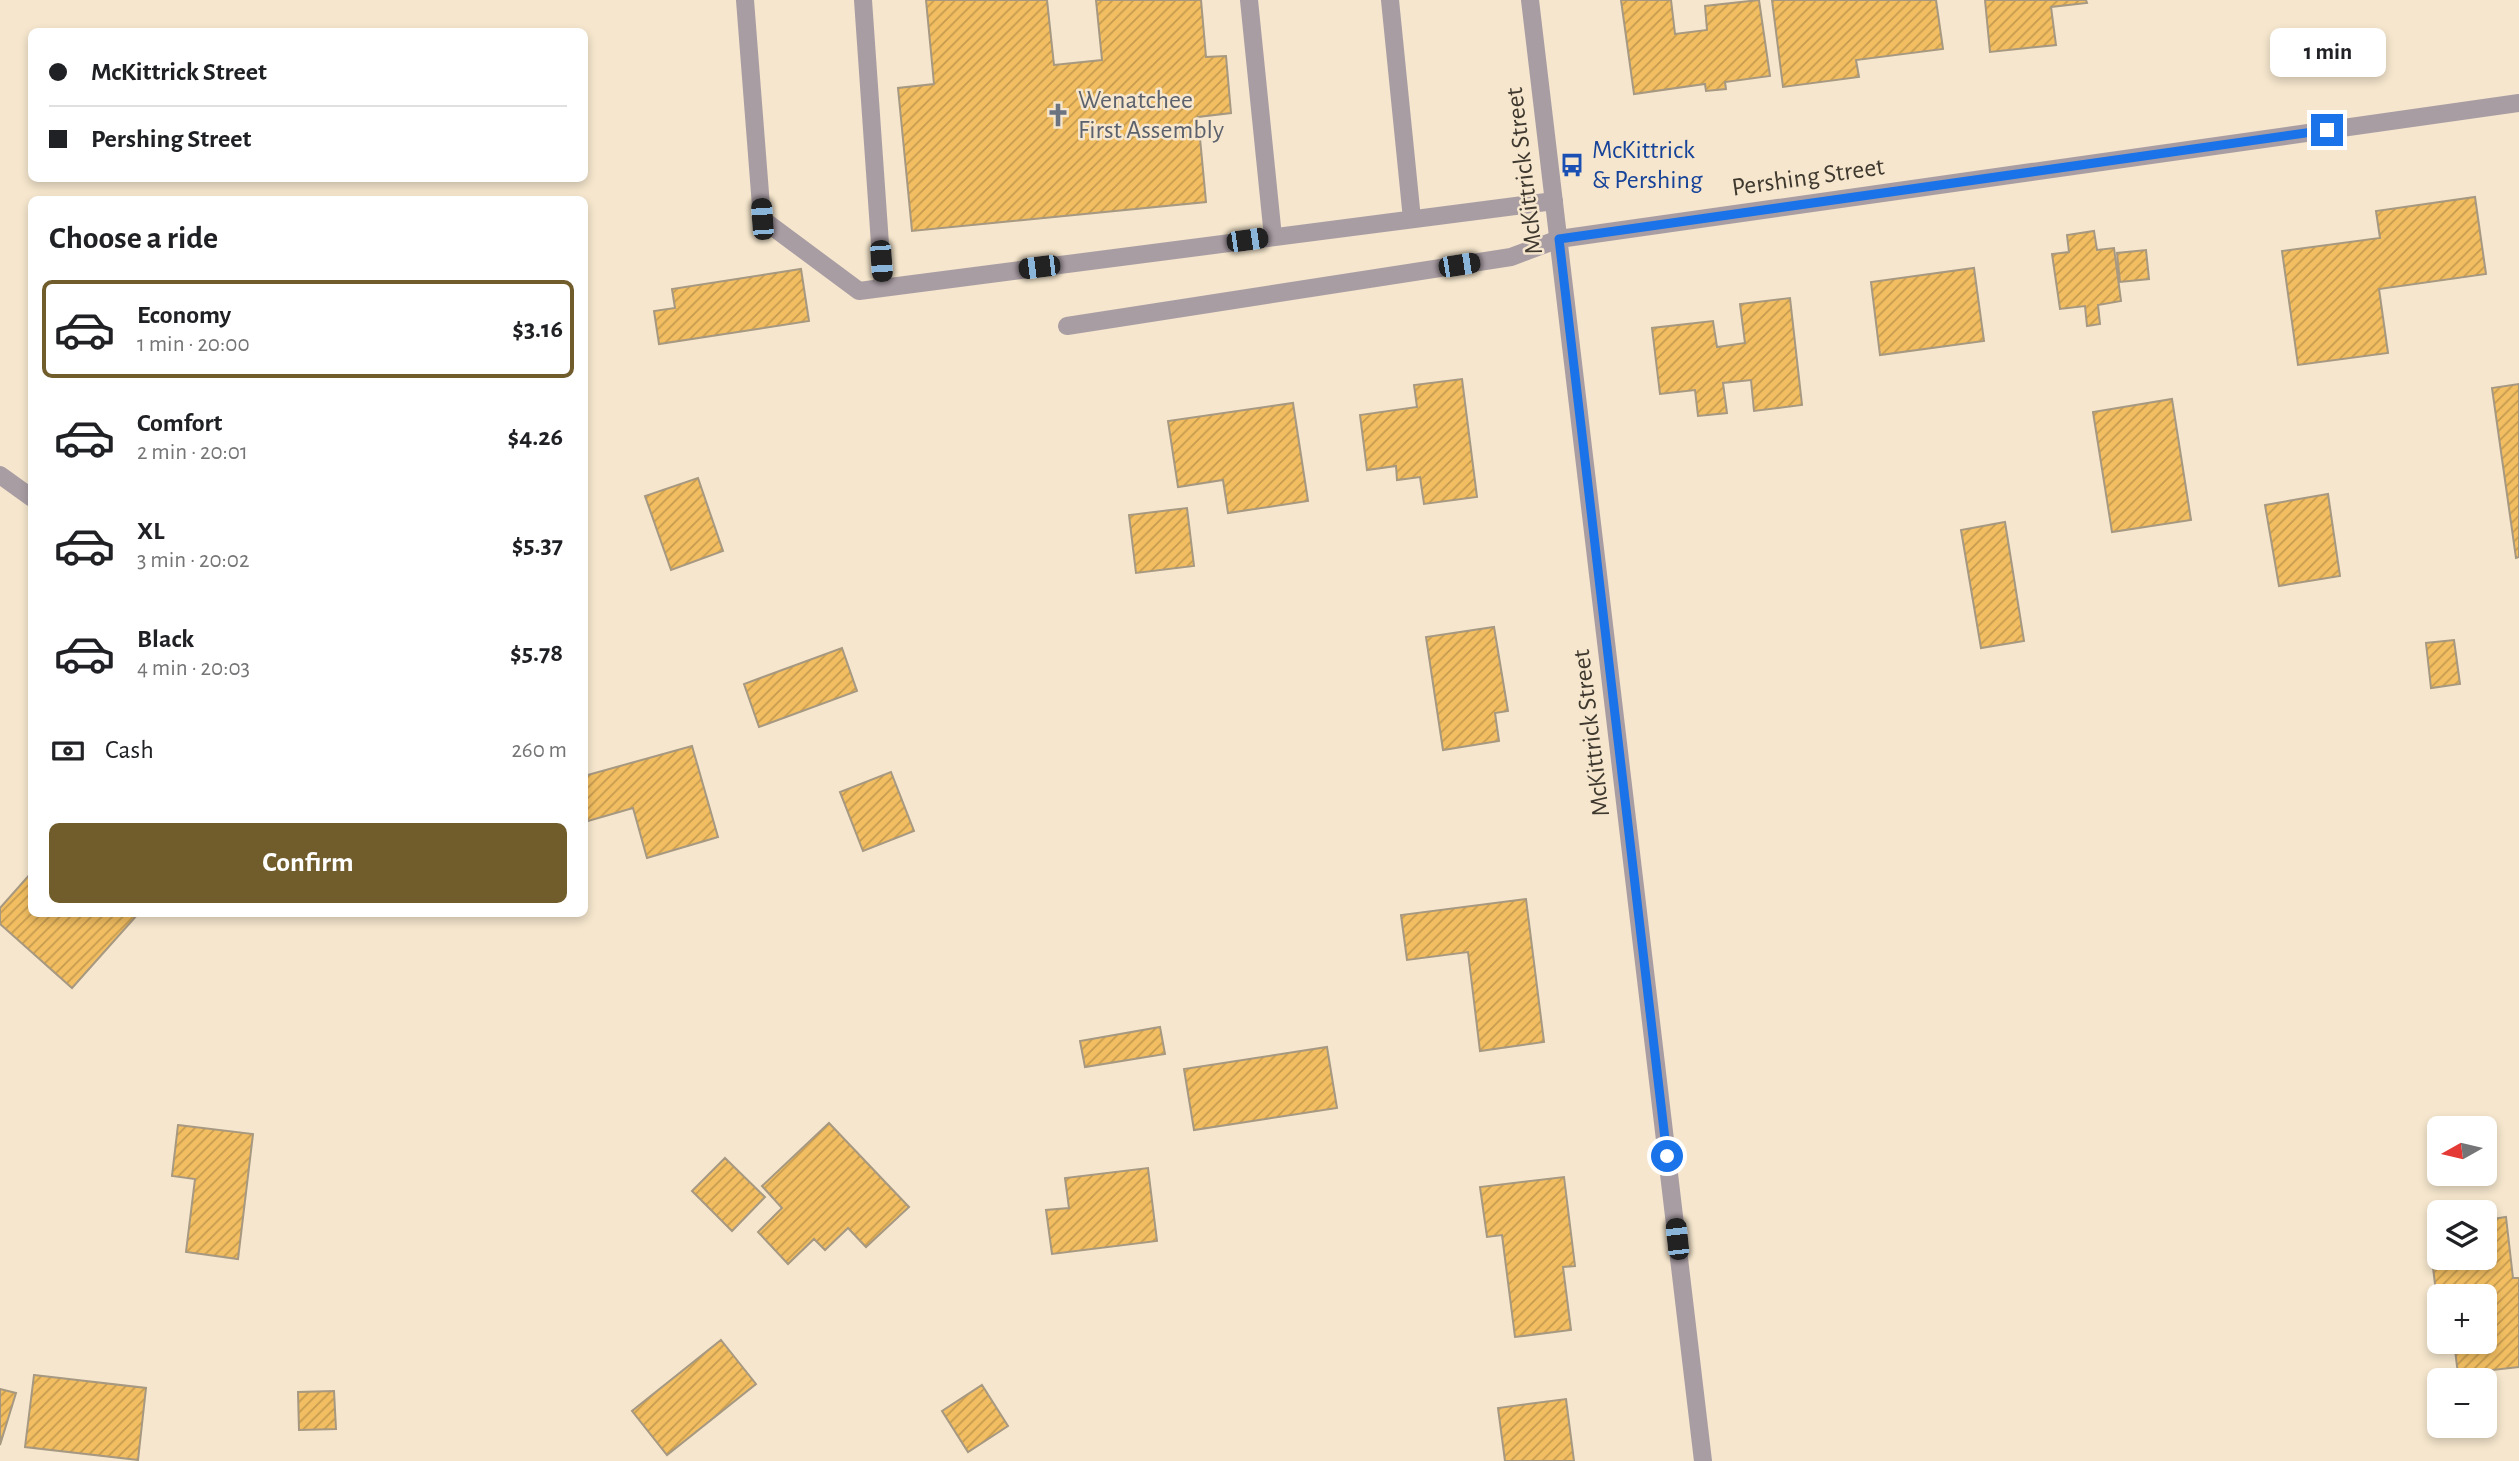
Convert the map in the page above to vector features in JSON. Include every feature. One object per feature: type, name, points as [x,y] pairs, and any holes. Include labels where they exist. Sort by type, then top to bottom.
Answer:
[{"type":"street","points":[[746,0],[762,219],[859,291],[1555,201]]},
{"type":"street","points":[[863,0],[883,287]]},
{"type":"street","points":[[1249,0],[1273,237]]},
{"type":"street","points":[[1390,0],[1412,219]]},
{"type":"street","name":"McKittrick Street","points":[[1530,0],[1703,1461]]},
{"type":"street","name":"Pershing Street","points":[[1067,326],[1511,257],[1559,239],[2519,103]]},
{"type":"street","points":[[0,475],[28,495]]},
{"type":"building","name":"Wenatchee First Assembly","points":[[926,0],[1047,0],[1054,65],[1102,60],[1096,0],[1201,0],[1206,57],[1226,56],[1231,113],[1198,117],[1206,202],[912,231],[898,88],[934,84]]},
{"type":"building","points":[[1621,0],[1671,0],[1675,34],[1707,30],[1705,6],[1759,0],[1770,76],[1725,82],[1726,89],[1706,91],[1705,84],[1634,94]]},
{"type":"building","points":[[1772,0],[1936,0],[1943,49],[1856,60],[1859,77],[1783,87]]},
{"type":"building","points":[[1985,0],[2086,0],[2087,3],[2051,7],[2056,45],[1990,52]]},
{"type":"building","points":[[2475,197],[2486,274],[2379,289],[2388,353],[2298,365],[2282,251],[2380,238],[2376,211]]},
{"type":"building","points":[[2094,231],[2097,250],[2114,248],[2121,301],[2098,305],[2100,324],[2087,326],[2085,306],[2060,309],[2052,254],[2069,252],[2067,235]]},
{"type":"building","points":[[2146,250],[2149,279],[2120,282],[2117,253]]},
{"type":"building","points":[[1974,268],[1984,341],[1880,355],[1871,282]]},
{"type":"building","points":[[801,269],[809,321],[659,344],[654,311],[675,308],[672,289]]},
{"type":"building","points":[[1790,298],[1802,405],[1754,411],[1751,380],[1723,383],[1727,413],[1698,416],[1695,390],[1660,394],[1652,328],[1713,321],[1717,347],[1745,343],[1740,304]]},
{"type":"building","points":[[1462,379],[1477,497],[1424,504],[1420,477],[1397,480],[1396,466],[1367,470],[1360,415],[1417,407],[1414,385]]},
{"type":"building","points":[[2519,384],[2519,557],[2516,558],[2492,388]]},
{"type":"building","points":[[2172,399],[2191,520],[2112,532],[2093,412]]},
{"type":"building","points":[[1293,403],[1308,501],[1228,513],[1223,480],[1178,487],[1168,421]]},
{"type":"building","points":[[698,478],[723,551],[671,570],[645,496]]},
{"type":"building","points":[[2328,494],[2340,576],[2279,586],[2265,505]]},
{"type":"building","points":[[1187,508],[1194,566],[1136,573],[1129,515]]},
{"type":"building","points":[[2005,522],[2024,641],[1981,648],[1961,530]]},
{"type":"building","points":[[1494,627],[1508,711],[1495,713],[1499,741],[1443,750],[1426,637]]},
{"type":"building","points":[[2454,640],[2460,684],[2431,688],[2426,643]]},
{"type":"building","points":[[842,648],[857,691],[759,727],[744,684]]},
{"type":"building","points":[[692,746],[718,837],[647,858],[633,808],[588,821],[588,775]]},
{"type":"building","points":[[891,772],[914,831],[863,851],[840,792]]},
{"type":"building","points":[[28,876],[28,917],[135,917],[72,988],[0,924],[0,908]]},
{"type":"building","points":[[1526,899],[1544,1042],[1480,1051],[1468,952],[1407,960],[1401,915]]},
{"type":"building","points":[[1160,1027],[1165,1054],[1085,1067],[1080,1041]]},
{"type":"building","points":[[1327,1047],[1337,1108],[1194,1130],[1184,1069]]},
{"type":"building","points":[[829,1123],[909,1207],[866,1247],[848,1228],[825,1250],[814,1239],[788,1264],[758,1232],[782,1208],[762,1186]]},
{"type":"building","points":[[178,1125],[253,1134],[238,1259],[186,1252],[195,1179],[172,1176]]},
{"type":"building","points":[[725,1158],[765,1197],[732,1231],[692,1191]]},
{"type":"building","points":[[1148,1168],[1157,1241],[1052,1254],[1046,1210],[1069,1208],[1065,1178]]},
{"type":"building","points":[[1564,1177],[1575,1266],[1563,1267],[1571,1330],[1515,1337],[1502,1235],[1487,1237],[1480,1187]]},
{"type":"building","points":[[2506,1217],[2513,1278],[2519,1278],[2519,1367],[2497,1370],[2457,1368],[2456,1354],[2497,1354],[2497,1284],[2435,1284],[2433,1270],[2497,1270],[2497,1218]]},
{"type":"building","points":[[721,1340],[756,1384],[667,1455],[632,1411]]},
{"type":"building","points":[[34,1375],[146,1388],[138,1460],[25,1447]]},
{"type":"building","points":[[982,1385],[1008,1426],[968,1452],[942,1411]]},
{"type":"building","points":[[0,1389],[16,1393],[0,1445]]},
{"type":"building","points":[[334,1391],[336,1429],[299,1430],[298,1392]]},
{"type":"building","points":[[1566,1399],[1574,1461],[1505,1461],[1498,1408]]},
{"type":"place","name":"Wenatchee First Assembly","points":[[1058,115]]},
{"type":"place","name":"McKittrick & Pershing","points":[[1572,165]]},
{"type":"route","points":[[1667,1156],[1559,239],[2327,130]]}]
